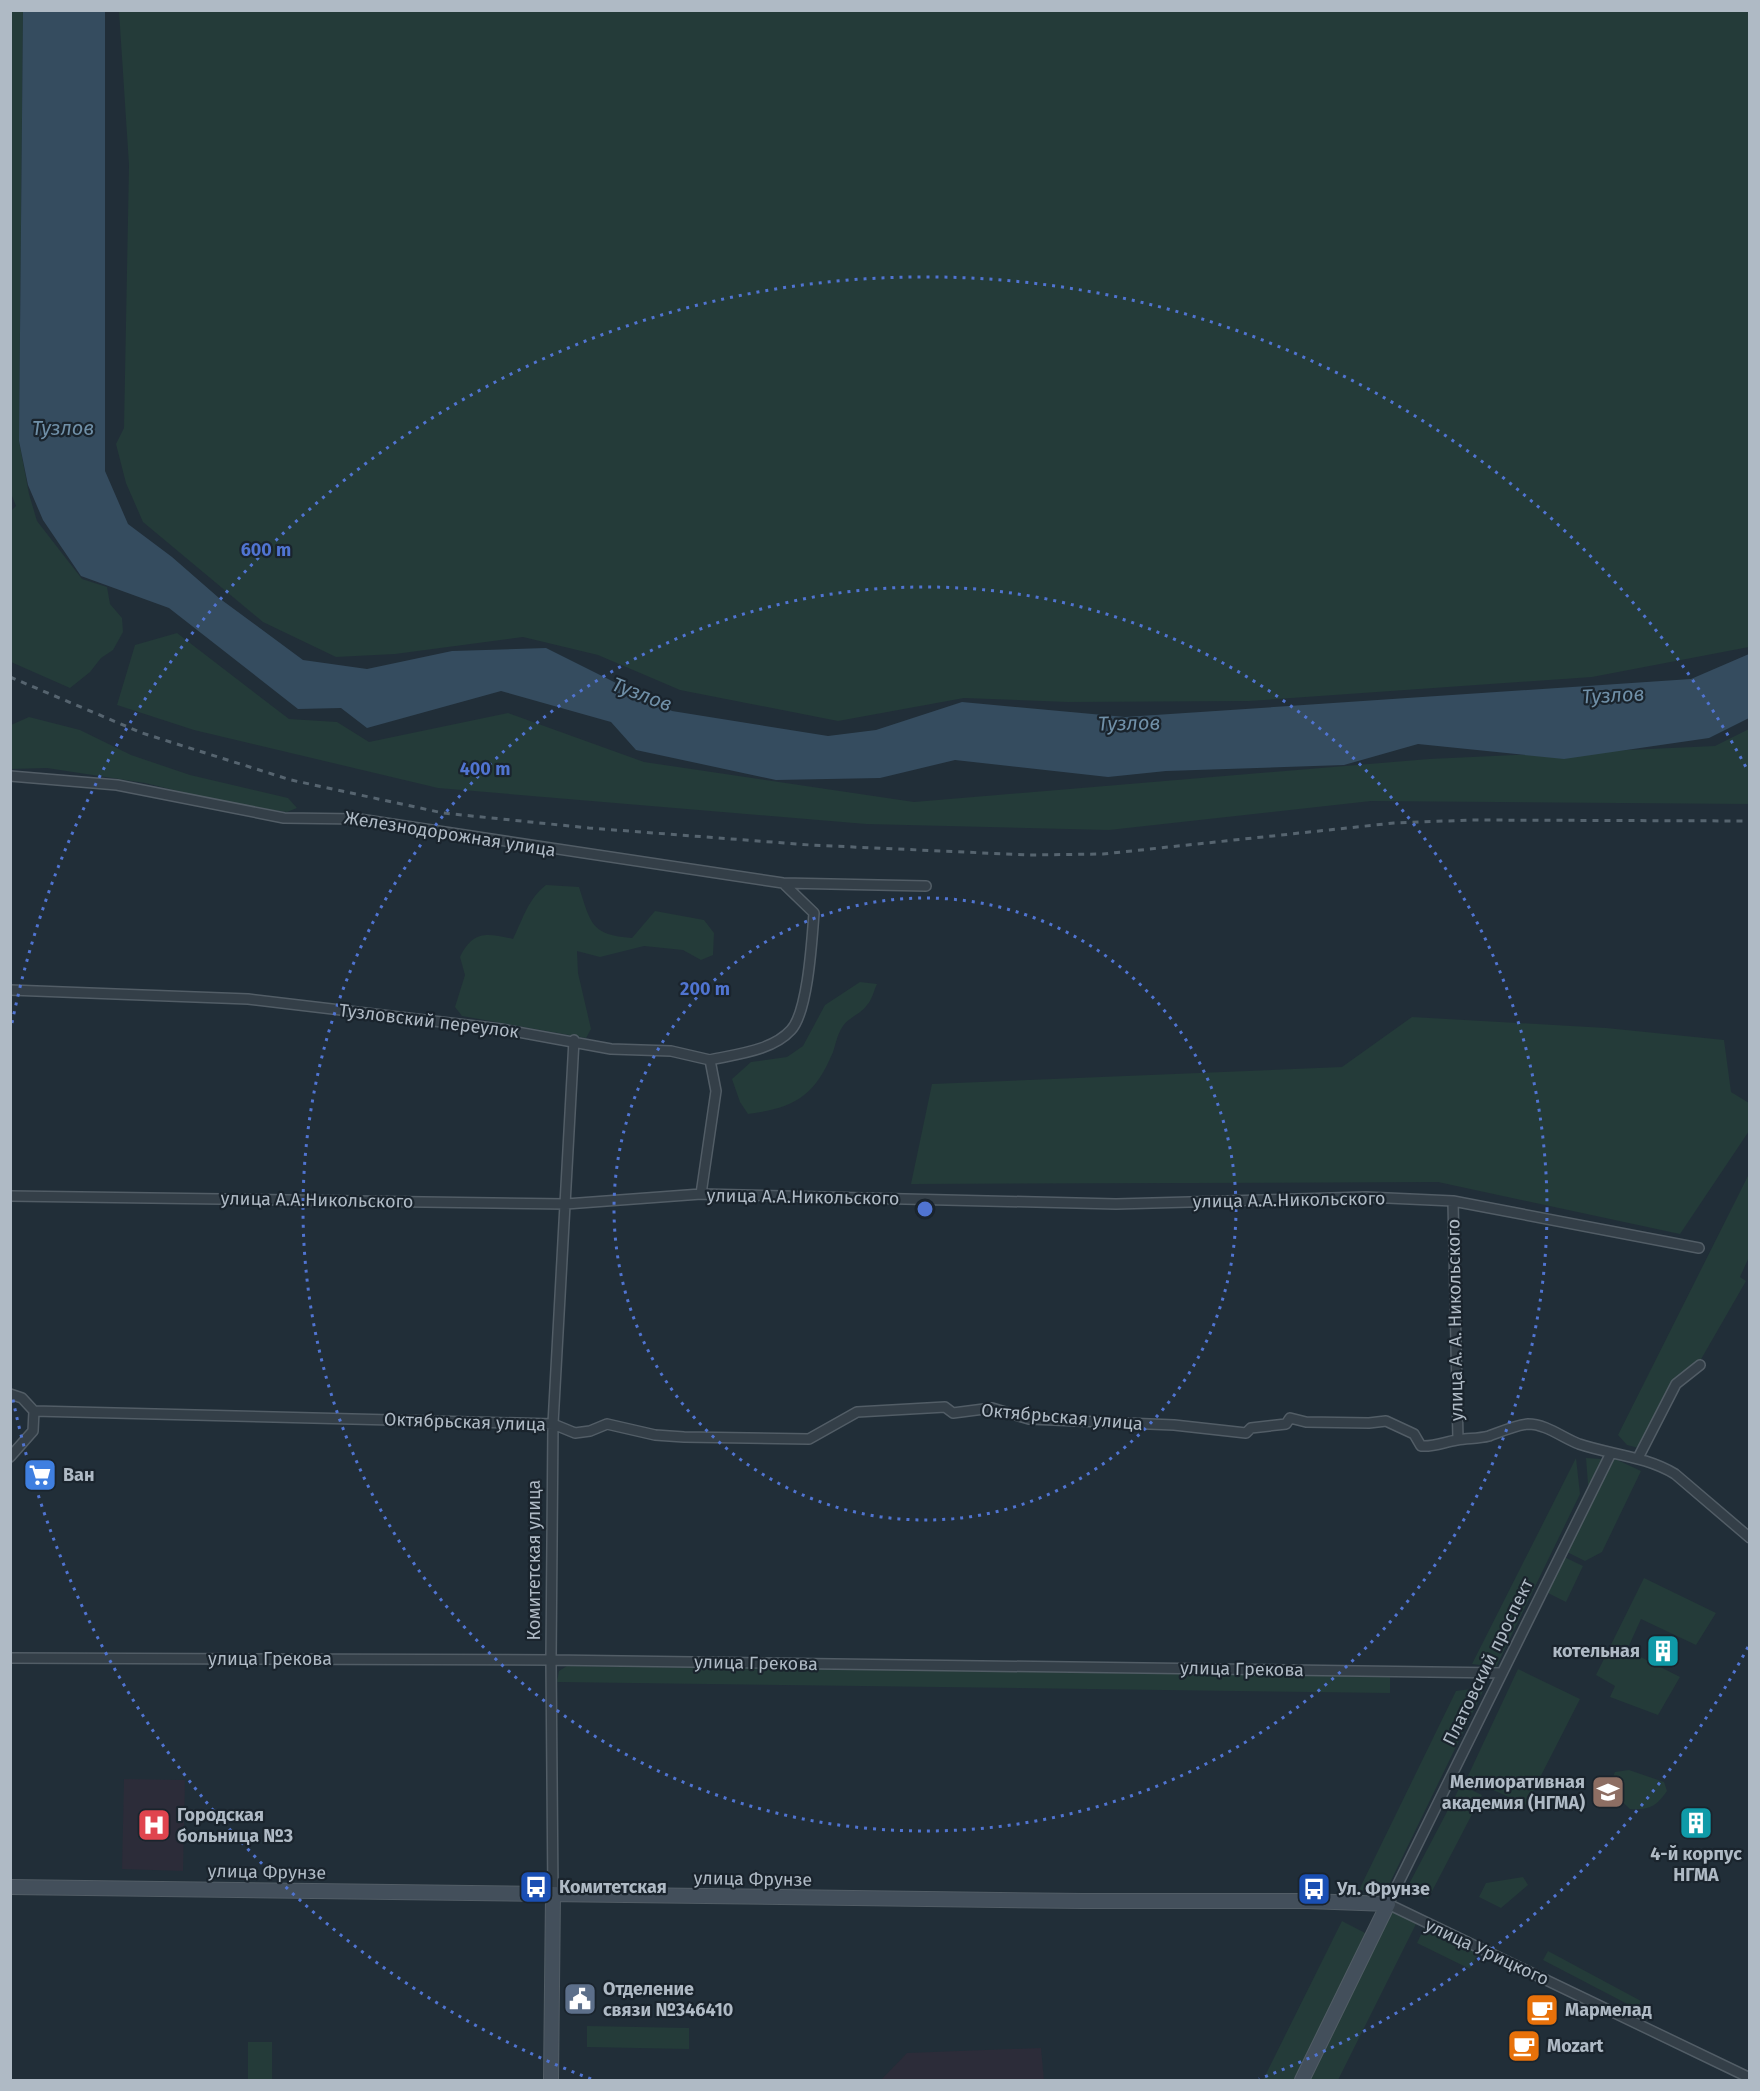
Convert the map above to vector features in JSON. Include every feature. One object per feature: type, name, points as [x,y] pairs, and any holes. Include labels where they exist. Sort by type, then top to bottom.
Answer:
[{"type":"street","name":"Железнодорожная улица","points":[[10,776],[117,785],[284,818],[359,819],[783,884],[926,886]]},
{"type":"street","points":[[701,1194],[716,1091],[710,1060],[760,1048],[777,1041],[791,1030],[800,1017],[811,953],[814,913],[783,884]]},
{"type":"street","name":"Тузловский переулок","points":[[10,990],[248,999],[501,1029],[574,1040],[611,1049],[671,1051],[710,1060]]},
{"type":"street","name":"Комитетская улица","points":[[551,2080],[553,1424],[574,1040]]},
{"type":"street","name":"улица А.А.Никольского","points":[[10,1196],[566,1204],[701,1194],[1116,1204],[1366,1197],[1453,1201],[1699,1248]]},
{"type":"street","name":"улица А. А. Никольского","points":[[1453,1201],[1458,1440]]},
{"type":"street","points":[[1638,1458],[1676,1384],[1700,1365]]},
{"type":"street","points":[[10,1394],[22,1398],[34,1411],[33,1431],[10,1457]]},
{"type":"street","name":"Октябрьская улица","points":[[34,1411],[553,1424],[575,1433],[590,1431],[607,1424],[655,1435],[809,1439],[857,1412],[945,1407],[953,1413],[992,1408],[1029,1419],[1174,1425],[1246,1433],[1251,1428],[1286,1424],[1290,1418],[1317,1422],[1369,1423],[1386,1420],[1414,1434],[1421,1446],[1435,1447],[1458,1440],[1479,1439],[1527,1424],[1543,1426],[1579,1443],[1611,1453],[1638,1458],[1675,1474],[1749,1538]]},
{"type":"street","name":"Платовский проспект","points":[[1302,2080],[1611,1453]]},
{"type":"street","name":"улица Грекова","points":[[10,1658],[551,1660],[1502,1673]]},
{"type":"street","name":"улица Фрунзе","points":[[10,1887],[1308,1901],[1388,1904]]},
{"type":"street","name":"улица Урицкого","points":[[1388,1904],[1749,2078]]},
{"type":"shaded area","name":"Городская больница №3","points":[[124,1779],[185,1780],[183,1871],[122,1869]]},
{"type":"shaded area","points":[[1041,2048],[1044,2080],[881,2080],[907,2053]]},
{"type":"green space","points":[[23,10],[19,441],[29,494],[37,521],[82,579],[107,587],[110,604],[122,618],[123,632],[113,650],[101,658],[90,672],[70,688],[11,662],[10,512],[16,506],[10,491],[10,11]]},
{"type":"green space","points":[[119,11],[1749,11],[1749,647],[1592,677],[1249,701],[1068,702],[964,698],[838,721],[680,690],[598,655],[523,637],[395,654],[336,657],[263,622],[143,522],[126,483],[116,444],[124,428],[129,165]]},
{"type":"green space","points":[[177,633],[289,719],[337,722],[369,742],[508,713],[644,762],[914,802],[1429,759],[1715,746],[1749,729],[1749,804],[1371,801],[1109,830],[866,824],[438,788],[194,730],[117,705],[135,645]]},
{"type":"green space","points":[[29,717],[80,730],[131,755],[190,775],[288,798],[297,808],[287,812],[235,805],[145,783],[47,768],[11,769],[11,725]]},
{"type":"green space","points":[[546,885],[579,887],[590,919],[600,930],[608,934],[632,938],[655,911],[704,920],[714,933],[713,955],[701,960],[683,950],[644,946],[600,957],[577,951],[578,973],[591,1029],[586,1038],[462,1016],[455,1007],[465,975],[460,957],[465,948],[470,942],[482,936],[496,935],[513,939],[530,903]]},
{"type":"green space","points":[[860,982],[877,984],[872,998],[843,1026],[826,1068],[810,1090],[790,1104],[748,1114],[740,1102],[732,1079],[751,1062],[787,1057],[803,1046],[825,1005]]},
{"type":"green space","points":[[1412,1017],[1606,1028],[1724,1040],[1731,1092],[1749,1103],[1749,1131],[1680,1234],[1438,1182],[911,1184],[932,1084],[1342,1067]]},
{"type":"green space","points":[[1749,1174],[1749,1257],[1740,1277],[1746,1281],[1700,1361],[1673,1380],[1639,1448],[1627,1445],[1618,1435]]},
{"type":"green space","points":[[1611,1457],[1641,1471],[1602,1552],[1585,1561],[1565,1551]]},
{"type":"green space","points":[[1576,1458],[1580,1494],[1496,1667],[1472,1664]]},
{"type":"green space","points":[[1586,1458],[1602,1459],[1588,1486],[1588,1484]]},
{"type":"green space","points":[[1562,1556],[1583,1566],[1566,1602],[1544,1591]]},
{"type":"green space","points":[[1644,1578],[1716,1613],[1696,1645],[1641,1619],[1627,1650],[1680,1677],[1658,1715],[1610,1697],[1615,1686],[1596,1675]]},
{"type":"green space","points":[[567,1666],[1390,1675],[1390,1693],[557,1682],[559,1671]]},
{"type":"green space","points":[[1518,1669],[1580,1699],[1526,1805],[1467,1778]]},
{"type":"green space","points":[[1485,1687],[1385,1893],[1359,1890],[1456,1691]]},
{"type":"green space","points":[[1629,1770],[1664,1782],[1667,1791],[1652,1806],[1630,1809],[1617,1797],[1610,1784],[1615,1772]]},
{"type":"green space","points":[[1461,1785],[1482,1795],[1428,1899],[1407,1888]]},
{"type":"green space","points":[[1523,1877],[1528,1885],[1501,1908],[1479,1897],[1486,1883]]},
{"type":"green space","points":[[1390,1910],[1417,1922],[1338,2080],[1308,2080]]},
{"type":"green space","points":[[1342,1921],[1367,1934],[1294,2080],[1263,2080]]},
{"type":"green space","points":[[1425,1926],[1479,1951],[1470,1969],[1417,1943]]},
{"type":"green space","points":[[1548,1951],[1641,2001],[1637,2009],[1543,1960]]},
{"type":"green space","points":[[587,2026],[689,2028],[689,2049],[587,2047]]},
{"type":"green space","points":[[248,2042],[272,2042],[272,2080],[248,2080]]},
{"type":"water","name":"Тузлов","points":[[23,11],[105,11],[105,471],[128,524],[172,557],[219,598],[303,660],[367,669],[452,651],[546,648],[672,711],[828,736],[876,730],[962,702],[1125,717],[1691,679],[1749,654],[1749,718],[1709,738],[1564,759],[1418,744],[1344,765],[1166,771],[1108,777],[955,760],[880,778],[776,780],[636,750],[611,722],[501,691],[367,728],[341,708],[298,709],[169,608],[81,576],[43,520],[28,485],[19,441]]},
{"type":"railway","points":[[10,677],[142,733],[291,780],[443,813],[589,828],[810,845],[1028,855],[1103,854],[1394,823],[1471,820],[1750,821]]},
{"type":"place","name":"Ван","points":[[40,1475]]},
{"type":"place","name":"котельная","points":[[1663,1651]]},
{"type":"place","name":"Мелиоративная академия (НГМА)","points":[[1608,1792]]},
{"type":"place","name":"4-й корпус НГМА","points":[[1696,1823]]},
{"type":"place","name":"Городская больница №3","points":[[154,1825]]},
{"type":"place","name":"Комитетская","points":[[536,1887]]},
{"type":"place","name":"Ул. Фрунзе","points":[[1314,1889]]},
{"type":"place","name":"Отделение связи №346410","points":[[580,1999]]},
{"type":"place","name":"Мармелад","points":[[1542,2010]]},
{"type":"place","name":"Mozart","points":[[1524,2046]]}]
